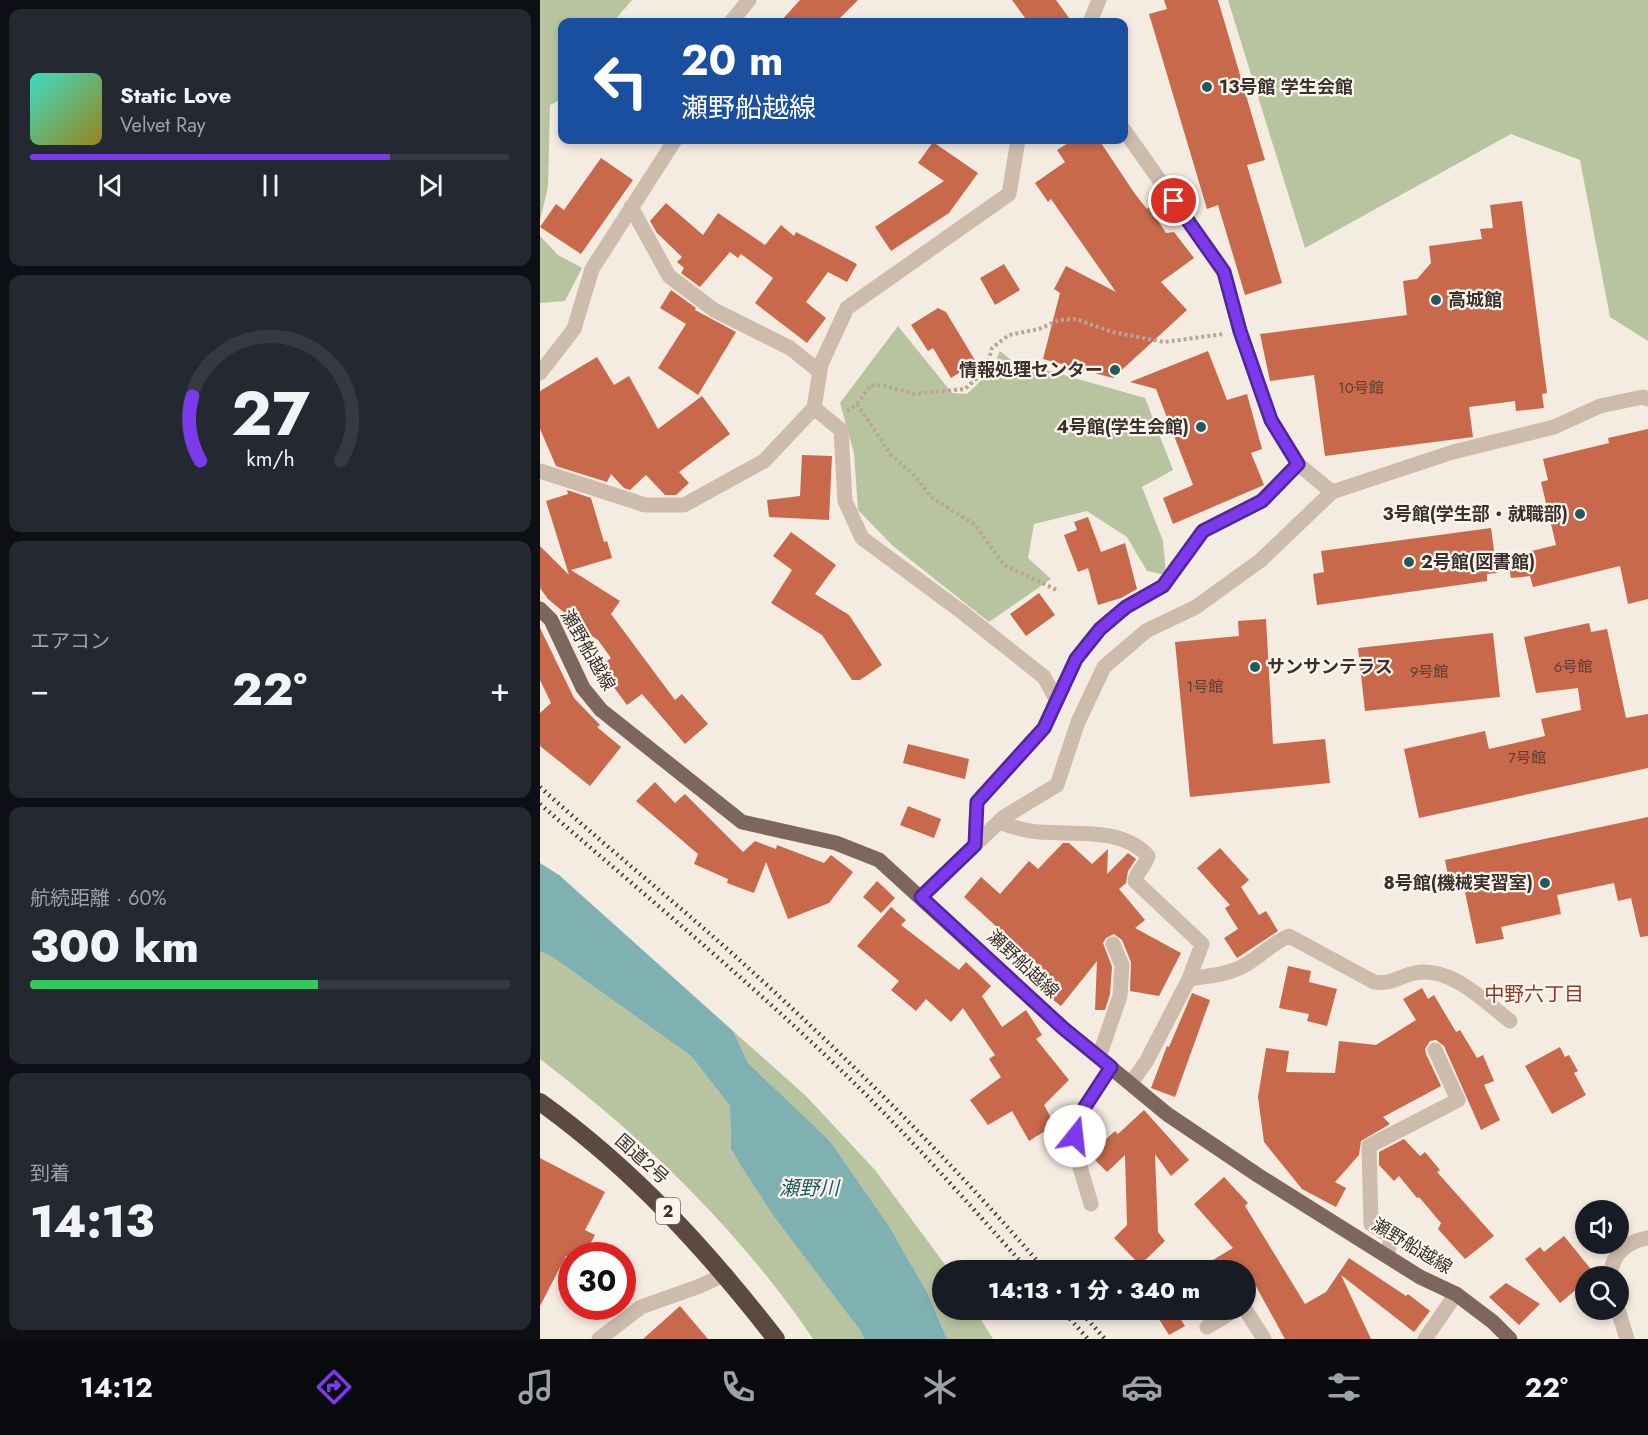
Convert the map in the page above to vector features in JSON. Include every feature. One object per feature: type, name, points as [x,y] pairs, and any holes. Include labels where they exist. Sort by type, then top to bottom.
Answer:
[{"type":"highway","name":"国道2号","points":[[540,1102],[582,1132],[665,1207],[726,1274],[776,1339]]},
{"type":"main road","name":"瀬野船越線","points":[[540,609],[551,620],[583,688],[601,710],[742,822],[836,843],[879,860],[1063,1028],[1167,1114],[1259,1176],[1387,1256],[1456,1294],[1493,1322],[1510,1339]]},
{"type":"street","points":[[734,18],[749,0]]},
{"type":"street","points":[[1092,18],[1099,0]]},
{"type":"street","points":[[1128,136],[1224,272],[1240,331],[1271,420],[1298,464],[1332,492]]},
{"type":"street","points":[[540,373],[574,329],[592,269],[672,144]]},
{"type":"street","points":[[540,471],[645,505],[684,505],[764,461],[814,408],[820,372],[847,308],[1009,194],[1017,144]]},
{"type":"street","points":[[631,207],[669,276],[714,310],[790,348],[820,372]]},
{"type":"street","points":[[921,897],[999,822],[1057,785],[1078,722],[1104,667],[1146,631],[1196,607],[1261,560],[1332,492],[1453,452],[1554,427],[1600,406],[1643,397],[1648,399]]},
{"type":"street","points":[[814,408],[841,430],[845,501],[862,538],[962,612],[1044,677],[1056,699]]},
{"type":"street","points":[[975,845],[977,802],[1044,728],[1076,659],[1100,629],[1126,607],[1163,586],[1203,531],[1262,501],[1298,464]]},
{"type":"street","points":[[999,822],[1038,832],[1114,836],[1139,845],[1148,856],[1145,867],[1138,873],[1135,881],[1202,944],[1189,979],[1146,1062],[1131,1083]]},
{"type":"street","points":[[1189,979],[1223,974],[1245,965],[1270,945],[1288,936],[1374,982],[1385,984],[1415,973],[1434,973],[1454,980],[1510,1021]]},
{"type":"street","points":[[1091,1204],[1075,1150],[1075,1122],[1105,1062],[1120,996],[1122,965],[1113,944]]},
{"type":"street","points":[[1387,1256],[1391,1237],[1371,1224],[1369,1146],[1458,1100],[1435,1050]]},
{"type":"street","points":[[1610,1266],[1620,1250],[1648,1238]]},
{"type":"street","points":[[599,1339],[641,1307],[726,1274]]},
{"type":"street","points":[[1425,1339],[1456,1294]]},
{"type":"street","points":[[1207,1327],[1218,1320]]},
{"type":"street","points":[[1255,1320],[1264,1339]]},
{"type":"street","points":[[1621,1320],[1627,1339]]},
{"type":"path","points":[[831,422],[857,404],[871,385],[886,386],[914,394],[965,389],[986,370],[992,348],[1009,335],[1039,329],[1059,320],[1076,319],[1112,332],[1164,342],[1240,331]]},
{"type":"path","points":[[857,404],[891,455],[916,477],[931,497],[975,525],[1004,564],[1059,591]]},
{"type":"green space","points":[[540,0],[632,0],[616,18],[558,18],[558,101],[550,105],[548,187],[540,220]]},
{"type":"green space","points":[[1228,0],[1648,0],[1648,341],[1610,317],[1580,160],[1511,134],[1305,248]]},
{"type":"green space","points":[[540,236],[558,255],[582,268],[565,301],[540,303]]},
{"type":"green space","points":[[898,326],[952,393],[967,394],[991,371],[1000,351],[1011,360],[1145,398],[1173,470],[1142,487],[1163,541],[1166,575],[1147,571],[1127,537],[1087,511],[1034,524],[1028,558],[1051,579],[989,622],[893,546],[858,510],[854,453],[840,403]]},
{"type":"green space","points":[[540,951],[554,958],[691,1056],[730,1106],[731,1151],[860,1330],[864,1339],[813,1339],[754,1261],[688,1188],[616,1121],[540,1059]]},
{"type":"green space","points":[[733,1031],[806,1096],[875,1170],[942,1260],[932,1260],[932,1304],[889,1226],[830,1141],[748,1063]]},
{"type":"green space","points":[[939,1320],[981,1320],[993,1339],[947,1339]]},
{"type":"water","name":"瀬野川","points":[[540,863],[559,875],[733,1031],[748,1063],[830,1141],[889,1226],[927,1292],[932,1304],[932,1320],[939,1320],[947,1339],[864,1339],[860,1330],[773,1215],[731,1150],[730,1106],[691,1056],[554,958],[540,951]]},
{"type":"building","points":[[800,0],[858,0],[840,18],[784,18]]},
{"type":"building","points":[[1012,0],[1056,0],[1069,18],[1025,18]]},
{"type":"building","name":"13号館 学生会館","points":[[1164,0],[1218,0],[1265,160],[1247,165],[1282,283],[1245,295],[1218,205],[1207,209],[1149,14],[1167,9]]},
{"type":"building","points":[[932,144],[936,144],[978,173],[949,213],[891,251],[875,227],[944,181],[918,163]]},
{"type":"building","points":[[1067,144],[1102,144],[1135,194],[1147,209],[1149,207],[1166,233],[1174,232],[1194,258],[1161,282],[1187,310],[1113,378],[1043,359],[1060,293],[1054,289],[1066,266],[1116,292],[1051,199],[1048,202],[1035,183],[1065,162],[1057,150]]},
{"type":"building","points":[[601,158],[633,180],[581,254],[540,227],[556,204],[564,210]]},
{"type":"building","points":[[1522,201],[1547,393],[1542,394],[1544,408],[1516,411],[1515,401],[1469,407],[1473,437],[1325,456],[1314,375],[1270,381],[1260,334],[1407,315],[1403,281],[1417,279],[1431,263],[1429,246],[1482,239],[1480,229],[1493,228],[1490,205]]},
{"type":"building","points":[[666,203],[703,235],[718,213],[765,245],[781,225],[794,236],[796,232],[857,264],[847,282],[828,272],[806,302],[826,318],[807,343],[755,303],[773,278],[741,254],[738,258],[730,252],[700,287],[681,273],[684,268],[677,262],[682,257],[657,233],[650,221]]},
{"type":"building","points":[[1004,264],[1020,290],[995,305],[980,278]]},
{"type":"building","points":[[671,290],[696,308],[690,318],[695,310],[736,332],[698,395],[658,368],[686,324],[660,308]]},
{"type":"building","points":[[938,308],[946,312],[976,362],[951,378],[933,348],[928,351],[911,325]]},
{"type":"building","name":"4号館(学生会館)","points":[[1208,351],[1227,400],[1247,394],[1262,449],[1251,453],[1264,485],[1173,524],[1163,498],[1193,485],[1156,389],[1130,382]]},
{"type":"building","points":[[597,357],[614,385],[629,376],[658,429],[702,396],[730,434],[679,472],[689,483],[676,495],[665,495],[646,475],[630,490],[624,488],[611,474],[607,482],[556,466],[540,429],[540,391]]},
{"type":"building","points":[[1648,429],[1648,599],[1628,604],[1620,566],[1533,587],[1530,576],[1511,578],[1507,557],[1556,545],[1541,482],[1548,480],[1543,459],[1609,443],[1608,438]]},
{"type":"building","points":[[802,455],[832,456],[829,520],[769,517],[767,500],[800,496]]},
{"type":"building","points":[[567,490],[591,498],[604,542],[607,541],[612,558],[571,570],[620,601],[611,614],[675,700],[682,694],[708,724],[685,744],[642,694],[627,705],[599,667],[611,658],[598,640],[575,625],[578,624],[548,599],[540,588],[540,546],[569,575],[546,501],[568,494]]},
{"type":"building","points":[[1088,517],[1101,552],[1125,543],[1137,589],[1121,598],[1098,605],[1088,568],[1078,572],[1064,535],[1077,530],[1074,522]]},
{"type":"building","name":"2号館(図書館)","points":[[1491,528],[1497,573],[1487,574],[1487,581],[1317,605],[1313,574],[1324,572],[1321,551]]},
{"type":"building","points":[[791,532],[836,565],[815,594],[849,615],[882,665],[860,680],[852,680],[822,635],[771,603],[792,570],[773,556]]},
{"type":"building","points":[[1039,593],[1055,615],[1026,636],[1010,614]]},
{"type":"building","points":[[1266,619],[1273,744],[1325,739],[1330,783],[1190,797],[1175,642],[1239,636],[1238,621]]},
{"type":"building","points":[[1589,623],[1591,632],[1607,629],[1626,718],[1648,714],[1648,768],[1419,818],[1404,749],[1485,731],[1489,749],[1545,736],[1541,719],[1581,710],[1578,688],[1536,693],[1524,637]]},
{"type":"building","points":[[540,628],[574,698],[600,725],[597,727],[621,747],[590,786],[540,746],[540,713],[551,703],[540,680]]},
{"type":"building","points":[[1493,633],[1500,697],[1365,711],[1358,648]]},
{"type":"building","points":[[908,744],[969,759],[965,779],[903,763]]},
{"type":"building","points":[[655,782],[675,803],[685,794],[743,852],[755,841],[776,849],[777,845],[824,863],[831,855],[853,872],[829,903],[788,919],[766,862],[754,893],[727,883],[728,879],[694,864],[698,854],[636,801]]},
{"type":"building","points":[[908,806],[941,819],[934,838],[900,825]]},
{"type":"building","name":"8号館(機械実習室)","points":[[1648,817],[1648,936],[1640,937],[1631,898],[1618,901],[1614,883],[1557,895],[1561,914],[1501,927],[1504,939],[1476,944],[1462,878],[1449,881],[1445,860]]},
{"type":"building","points":[[1063,843],[1069,843],[1092,864],[1108,849],[1107,874],[1128,853],[1136,859],[1128,871],[1126,883],[1119,889],[1145,920],[1135,928],[1181,953],[1159,996],[1130,991],[1131,962],[1122,940],[1114,934],[1106,938],[1103,943],[1112,967],[1110,994],[1105,1010],[1095,1010],[1097,961],[1061,1006],[1043,992],[1054,979],[964,897],[981,877],[1000,894],[1029,861],[1038,869]]},
{"type":"building","points":[[1220,848],[1249,880],[1241,887],[1259,915],[1266,911],[1278,931],[1237,958],[1224,938],[1238,929],[1225,908],[1230,905],[1197,868]]},
{"type":"building","points":[[877,881],[895,898],[881,913],[863,897]]},
{"type":"building","points":[[891,907],[906,920],[901,925],[959,970],[966,962],[991,986],[982,996],[1002,1027],[1026,1010],[1042,1035],[1036,1039],[1069,1080],[1044,1105],[1055,1125],[1029,1141],[1012,1111],[988,1125],[970,1100],[1001,1077],[989,1059],[995,1055],[963,1008],[951,1022],[926,999],[916,1011],[891,990],[899,981],[857,946]]},
{"type":"building","points":[[1288,966],[1311,971],[1309,982],[1337,989],[1327,1026],[1307,1021],[1309,1014],[1279,1008]]},
{"type":"building","points":[[1422,988],[1428,999],[1434,995],[1456,1032],[1460,1030],[1477,1058],[1483,1055],[1494,1081],[1484,1085],[1500,1120],[1481,1130],[1444,1046],[1436,1040],[1430,1041],[1425,1049],[1426,1054],[1441,1086],[1383,1117],[1390,1124],[1361,1141],[1359,1155],[1335,1182],[1346,1188],[1336,1207],[1302,1189],[1264,1142],[1258,1097],[1266,1048],[1289,1051],[1286,1072],[1335,1073],[1339,1041],[1376,1045],[1416,1020],[1403,999]]},
{"type":"building","points":[[1192,993],[1210,1000],[1175,1097],[1151,1088],[1167,1046],[1169,1047]]},
{"type":"building","points":[[1560,1047],[1565,1057],[1569,1055],[1578,1071],[1574,1073],[1586,1095],[1552,1114],[1525,1066]]},
{"type":"building","points":[[1144,1110],[1189,1160],[1171,1176],[1155,1154],[1158,1232],[1165,1241],[1145,1260],[1135,1260],[1114,1238],[1127,1225],[1125,1155],[1107,1172],[1094,1159],[1102,1152],[1097,1147],[1115,1131],[1118,1134]]},
{"type":"building","points":[[1404,1139],[1420,1156],[1425,1152],[1440,1170],[1437,1172],[1494,1236],[1465,1259],[1438,1229],[1441,1223],[1419,1197],[1417,1198],[1399,1176],[1394,1181],[1379,1165],[1379,1152]]},
{"type":"building","points":[[540,1158],[605,1192],[585,1230],[595,1235],[591,1242],[558,1242],[558,1271],[540,1306]]},
{"type":"building","points":[[1224,1177],[1248,1203],[1245,1206],[1305,1304],[1326,1292],[1349,1258],[1406,1296],[1408,1294],[1430,1311],[1414,1332],[1341,1275],[1371,1339],[1285,1339],[1256,1286],[1256,1260],[1213,1260],[1233,1248],[1194,1204]]},
{"type":"building","points":[[1564,1236],[1575,1250],[1575,1254],[1579,1254],[1588,1266],[1575,1266],[1575,1290],[1560,1303],[1525,1259],[1540,1247],[1544,1252]]},
{"type":"building","points":[[1506,1283],[1540,1304],[1519,1325],[1489,1297]]},
{"type":"building","points":[[680,1306],[708,1339],[643,1339]]},
{"type":"building","points":[[1160,1320],[1181,1320],[1185,1326],[1169,1335]]},
{"type":"railway","points":[[540,787],[721,943],[824,1039],[974,1190],[1036,1260]]},
{"type":"railway","points":[[540,804],[733,971],[845,1074],[961,1195],[1019,1260]]},
{"type":"railway","points":[[1071,1320],[1088,1339]]},
{"type":"railway","points":[[1088,1320],[1105,1339]]},
{"type":"place","name":"13号館 学生会館","points":[[1207,87]]},
{"type":"place","name":"高城館","points":[[1436,300]]},
{"type":"place","name":"情報処理センター","points":[[1115,370]]},
{"type":"place","name":"4号館(学生会館)","points":[[1201,427]]},
{"type":"place","name":"3号館(学生部・就職部)","points":[[1580,514]]},
{"type":"place","name":"2号館(図書館)","points":[[1409,562]]},
{"type":"place","name":"サンサンテラス","points":[[1255,667]]},
{"type":"place","name":"8号館(機械実習室)","points":[[1545,883]]},
{"type":"district","name":"中野六丁目","points":[[1534,994]]},
{"type":"route","points":[[1075,1136],[1075,1122],[1111,1067],[1063,1028],[921,897],[975,845],[977,802],[1044,728],[1076,659],[1100,629],[1126,607],[1163,586],[1182,556],[1203,531],[1262,501],[1298,464],[1271,420],[1240,331],[1224,272],[1174,201]]}]
